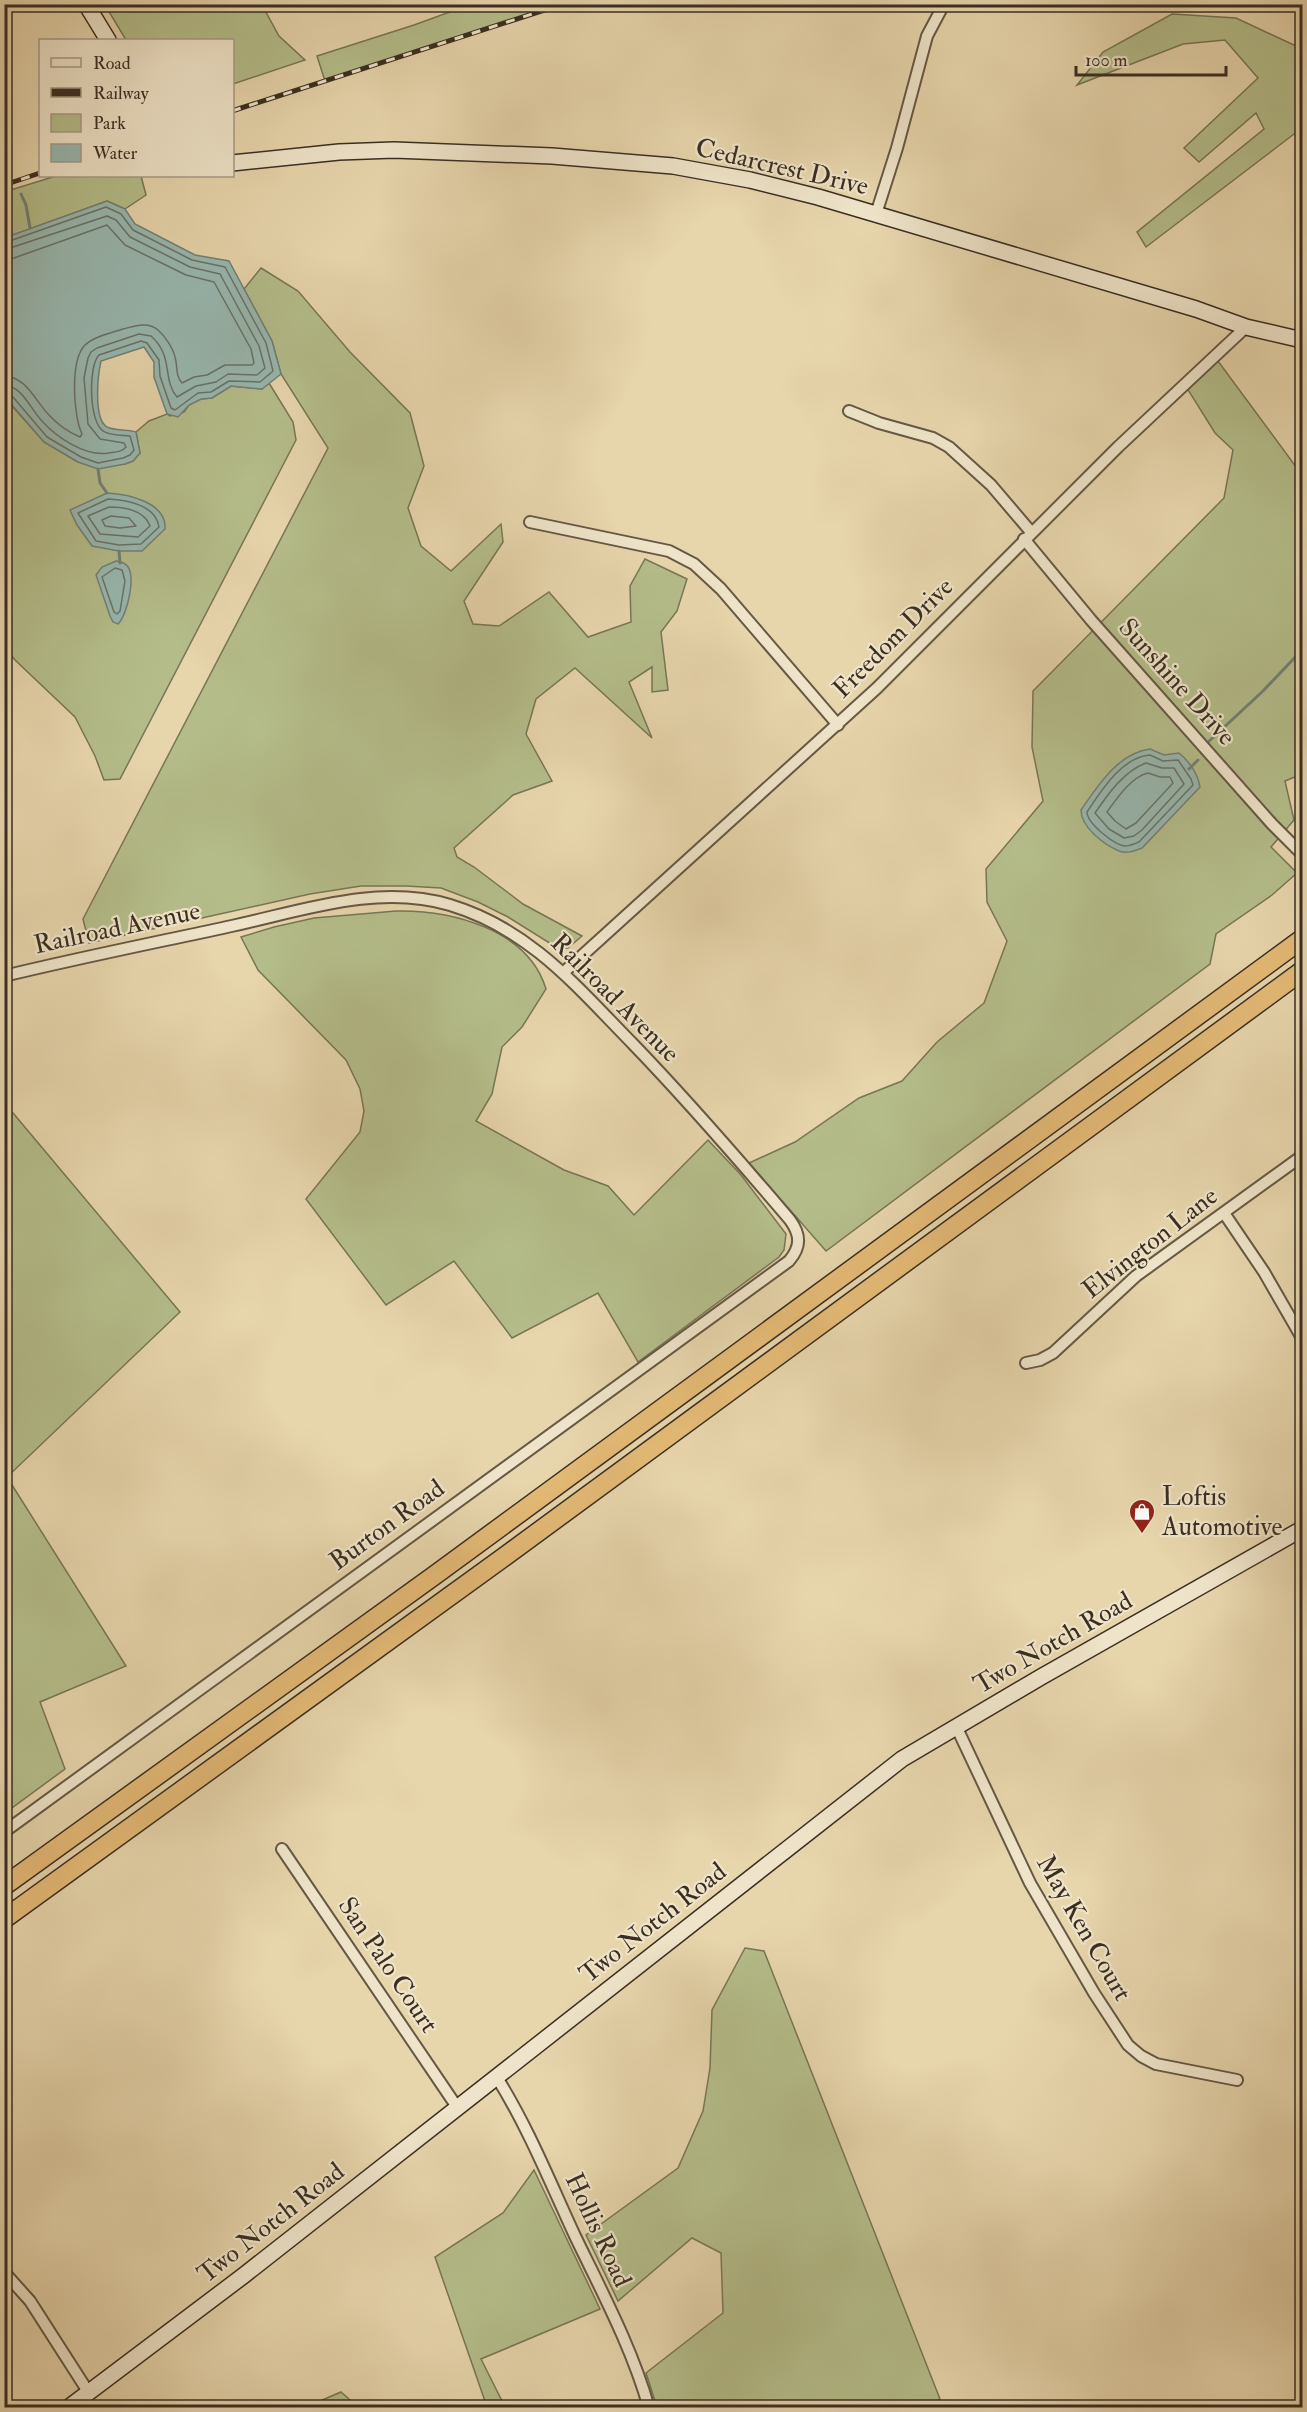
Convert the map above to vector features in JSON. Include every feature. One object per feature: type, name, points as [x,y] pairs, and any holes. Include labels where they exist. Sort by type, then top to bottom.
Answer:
[{"type":"highway","points":[[4,1886],[435,1575],[1302,939]]},
{"type":"highway","points":[[4,1918],[504,1557],[1302,971]]},
{"type":"street","points":[[86,4],[107,39]]},
{"type":"street","points":[[876,214],[897,148],[927,36],[944,4]]},
{"type":"street","name":"Cedarcrest Drive","points":[[234,163],[339,152],[394,150],[606,159],[673,166],[750,180],[876,214],[1196,309],[1246,327],[1302,340]]},
{"type":"street","name":"Freedom Drive","points":[[564,972],[838,725],[1122,443],[1246,327]]},
{"type":"street","name":"Sunshine Drive","points":[[849,411],[879,423],[933,438],[949,447],[991,485],[1091,621],[1272,824],[1299,851]]},
{"type":"street","points":[[530,522],[669,551],[694,564],[721,590],[838,725]]},
{"type":"street","name":"Railroad Avenue","points":[[4,976],[353,899],[386,898],[435,902],[480,916],[520,938],[564,972],[692,1106],[795,1227],[799,1241],[795,1254]]},
{"type":"street","name":"Elvington Lane","points":[[1026,1363],[1040,1360],[1053,1353],[1136,1276],[1302,1155]]},
{"type":"street","points":[[1224,1213],[1264,1272],[1302,1338]]},
{"type":"street","name":"Burton Road","points":[[4,1832],[789,1261],[795,1254]]},
{"type":"street","name":"Two Notch Road","points":[[68,2408],[251,2269],[903,1759],[956,1726],[1302,1528]]},
{"type":"street","name":"May Ken Court","points":[[956,1726],[1030,1883],[1104,2009],[1128,2045],[1141,2056],[1156,2064],[1237,2080]]},
{"type":"street","name":"San Palo Court","points":[[282,1849],[457,2107]]},
{"type":"street","name":"Hollis Road","points":[[496,2076],[523,2123],[599,2283],[632,2357],[649,2408]]},
{"type":"street","points":[[4,2272],[30,2301],[89,2393]]},
{"type":"green space","points":[[105,5],[262,5],[279,36],[305,60],[234,84],[234,39],[125,39]]},
{"type":"green space","points":[[469,5],[563,5],[325,81],[317,56]]},
{"type":"green space","points":[[1172,14],[1236,18],[1296,46],[1302,35],[1302,128],[1146,247],[1137,232],[1264,129],[1256,113],[1199,162],[1184,148],[1258,78],[1225,40],[1183,44],[1077,85],[1103,52]]},
{"type":"green space","points":[[53,177],[141,177],[146,195],[125,209],[107,201],[5,238],[4,192]]},
{"type":"green space","points":[[261,268],[298,291],[350,352],[410,413],[424,466],[408,508],[421,546],[451,571],[501,524],[503,542],[464,601],[473,624],[499,626],[549,592],[588,637],[631,622],[630,586],[645,559],[687,579],[677,611],[661,632],[668,690],[652,692],[652,667],[629,682],[652,738],[575,668],[536,699],[526,734],[552,781],[513,795],[454,848],[457,857],[523,904],[582,936],[568,948],[559,949],[508,917],[478,902],[441,888],[406,886],[361,886],[310,894],[89,943],[83,919],[328,448],[281,374],[272,341],[244,289]]},
{"type":"green space","points":[[1215,357],[1302,475],[1302,774],[1285,781],[1294,820],[1271,847],[1297,873],[1272,895],[1216,934],[1210,964],[826,1251],[749,1163],[795,1142],[859,1098],[902,1081],[937,1042],[984,1003],[1007,941],[987,902],[986,869],[1043,801],[1032,747],[1033,691],[1224,498],[1233,450],[1215,433],[1185,385]]},
{"type":"green space","points":[[269,383],[293,422],[296,440],[120,779],[104,780],[95,756],[75,717],[15,660],[5,647],[4,397],[44,442],[78,462],[125,464],[133,461],[140,453],[136,432],[149,421],[167,414],[170,416],[184,412],[189,405],[201,399],[212,398],[231,386],[262,389]]},
{"type":"green space","points":[[396,911],[440,914],[485,927],[523,951],[537,968],[546,989],[522,1027],[502,1047],[492,1094],[476,1121],[564,1170],[608,1186],[634,1215],[708,1140],[741,1175],[786,1234],[784,1250],[779,1257],[638,1362],[598,1293],[512,1338],[454,1261],[386,1305],[306,1199],[360,1132],[364,1111],[360,1089],[346,1060],[258,970],[241,937],[314,918]]},
{"type":"green space","points":[[13,1113],[180,1312],[7,1477],[126,1666],[40,1702],[65,1769],[5,1813],[4,1118]]},
{"type":"green space","points":[[745,1948],[764,1951],[940,2399],[921,2407],[657,2407],[646,2373],[723,2313],[721,2253],[692,2238],[618,2301],[586,2235],[678,2168],[703,2111],[710,2068],[712,2010]]},
{"type":"green space","points":[[534,2170],[600,2309],[481,2359],[505,2407],[487,2407],[435,2257],[503,2213]]},
{"type":"green space","points":[[341,2392],[358,2407],[306,2407]]},
{"type":"water","points":[[107,201],[125,209],[135,224],[195,255],[229,261],[272,341],[281,374],[262,389],[231,386],[212,398],[201,399],[189,405],[178,417],[167,414],[154,377],[154,362],[144,347],[101,361],[98,396],[100,415],[107,427],[136,432],[140,453],[133,461],[98,469],[78,462],[44,442],[5,397],[4,238]]},
{"type":"water","points":[[107,493],[125,495],[153,506],[160,512],[165,529],[142,551],[119,551],[92,546],[77,525],[70,510]]},
{"type":"water","points":[[116,561],[125,564],[131,576],[128,604],[118,624],[113,622],[110,616],[96,575],[102,567]]},
{"type":"water","points":[[1150,749],[1164,755],[1179,753],[1192,768],[1200,787],[1142,848],[1122,852],[1106,844],[1089,829],[1081,810],[1102,781],[1119,764],[1128,757]]},
{"type":"waterway","points":[[21,194],[26,205],[30,228]]},
{"type":"waterway","points":[[98,469],[100,483],[107,493]]},
{"type":"waterway","points":[[119,551],[120,563]]},
{"type":"waterway","points":[[1206,744],[1263,691],[1302,650]]},
{"type":"waterway","points":[[1189,769],[1198,760]]},
{"type":"railway","points":[[234,110],[563,4]]},
{"type":"railway","points":[[4,185],[39,173]]},
{"type":"place","name":"Loftis Automotive","points":[[1142,1535]]}]
